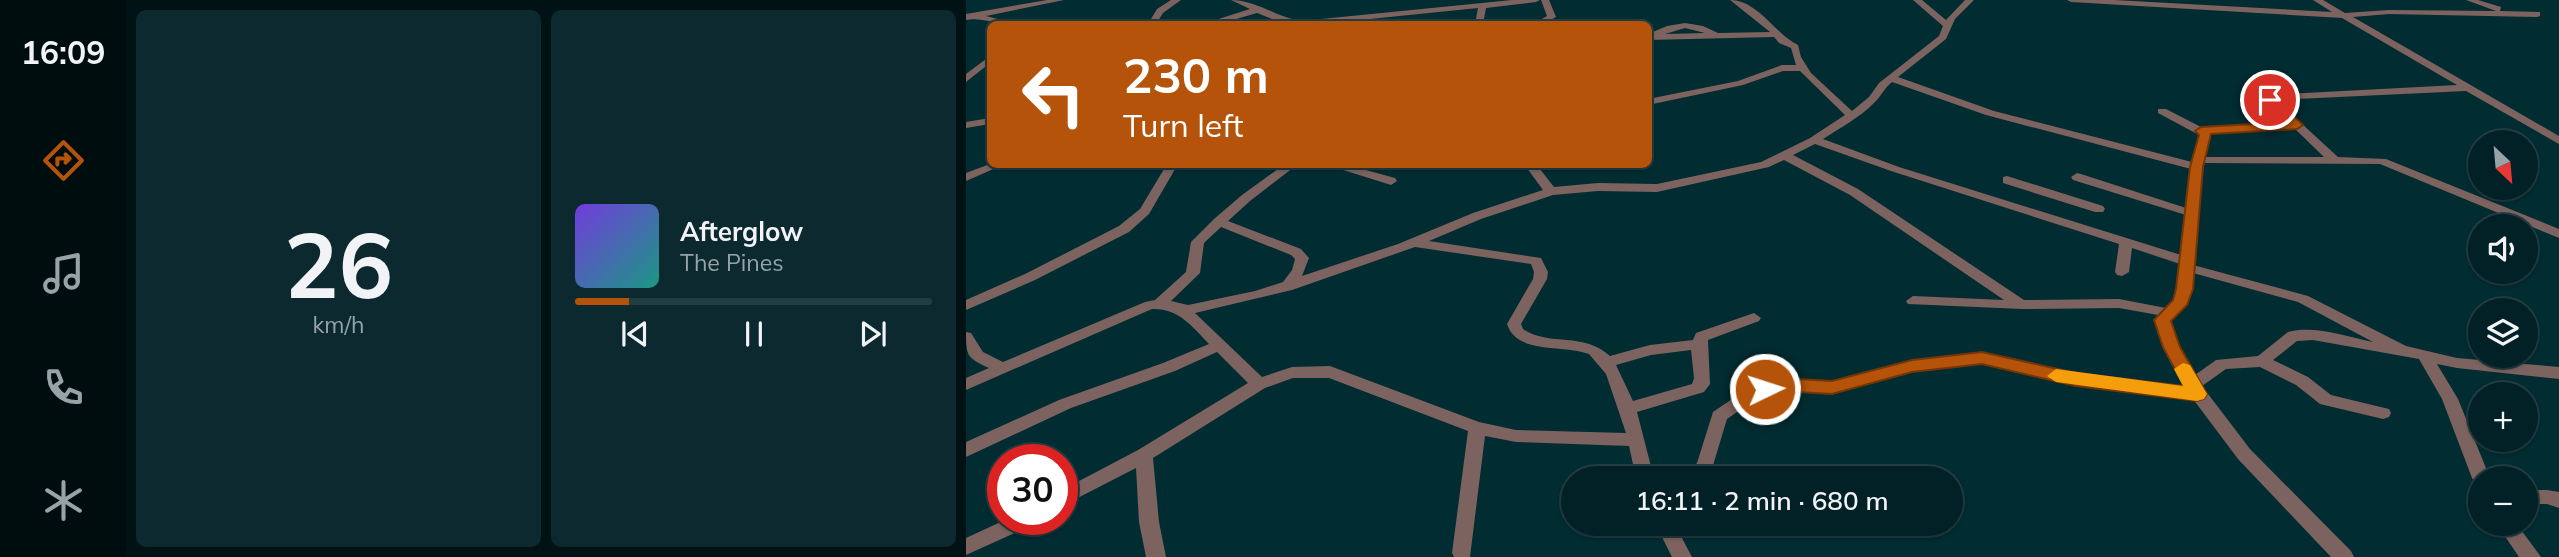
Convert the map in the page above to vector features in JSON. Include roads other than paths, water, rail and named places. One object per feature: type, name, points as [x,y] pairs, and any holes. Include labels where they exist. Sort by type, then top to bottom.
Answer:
[{"type":"street","points":[[971,17],[1037,2],[1060,0]]},
{"type":"street","points":[[1154,21],[1160,10],[1178,0]]},
{"type":"street","points":[[1235,0],[1284,21]]},
{"type":"street","points":[[1347,21],[1536,0]]},
{"type":"street","points":[[1543,21],[1552,17],[1545,0]]},
{"type":"street","points":[[1734,0],[1770,26],[1782,41],[1796,48],[1795,58],[1801,68],[1851,116]]},
{"type":"street","points":[[1917,0],[1947,25]]},
{"type":"street","points":[[1177,309],[1203,308],[1287,287],[1551,191],[1598,187],[1657,187],[1759,167],[1814,140],[1873,99],[1891,78],[1943,37],[1947,25],[1970,0]]},
{"type":"street","points":[[2071,0],[2340,15],[2389,12],[2537,14]]},
{"type":"street","points":[[2274,0],[2292,11]]},
{"type":"street","points":[[2317,0],[2559,141]]},
{"type":"street","points":[[2374,0],[2389,12]]},
{"type":"street","points":[[2470,0],[2520,15]]},
{"type":"street","points":[[1400,16],[1404,2]]},
{"type":"street","points":[[1480,21],[1482,7]]},
{"type":"street","points":[[1222,21],[1260,9]]},
{"type":"street","points":[[1419,14],[1420,21]]},
{"type":"street","points":[[971,17],[992,21]]},
{"type":"street","points":[[1275,21],[1280,19]]},
{"type":"street","points":[[1652,37],[1776,34]]},
{"type":"street","points":[[1652,102],[1740,83],[1782,68],[1795,58]]},
{"type":"street","points":[[966,79],[987,62]]},
{"type":"street","points":[[1782,68],[1801,68]]},
{"type":"street","points":[[1891,78],[1981,110],[2197,164],[2382,161],[2559,234]]},
{"type":"street","points":[[2334,160],[2270,100],[2272,97],[2467,88]]},
{"type":"street","points":[[2162,110],[2205,134],[2197,164],[2191,213],[2189,265],[2181,302],[2162,320],[2166,334],[2194,389],[2249,461],[2344,557]]},
{"type":"street","points":[[966,125],[987,122]]},
{"type":"street","points":[[2201,131],[2297,125]]},
{"type":"street","points":[[1814,140],[2189,265],[2302,299],[2401,350]]},
{"type":"street","points":[[1786,156],[1853,192],[2020,304]]},
{"type":"street","points":[[966,177],[990,168]]},
{"type":"street","points":[[966,305],[1030,277],[1124,229],[1145,211],[1171,168]]},
{"type":"street","points":[[966,384],[1160,303],[1192,273],[1198,242],[1288,168]]},
{"type":"street","points":[[1344,168],[1391,181]]},
{"type":"street","points":[[1532,168],[1551,191]]},
{"type":"street","points":[[2077,177],[2191,213]]},
{"type":"street","points":[[2007,180],[2099,208]]},
{"type":"street","points":[[2032,212],[2052,193]]},
{"type":"street","points":[[1219,222],[1296,252],[1302,258],[1287,287]]},
{"type":"street","points":[[1415,242],[1536,261],[1541,272],[1540,279],[1514,324],[1514,332],[1518,337],[1530,340],[1587,347],[1597,352],[1606,363],[1629,408],[1642,466]]},
{"type":"street","points":[[2122,272],[2126,244]]},
{"type":"street","points":[[1913,301],[2020,304],[2114,302],[2140,304],[2167,313]]},
{"type":"street","points":[[1160,303],[1193,319],[1259,384]]},
{"type":"street","points":[[1606,363],[1650,350],[1698,344],[1706,334],[1754,318]]},
{"type":"street","points":[[2262,361],[2286,340],[2303,335],[2375,349],[2401,350],[2457,363],[2559,373]]},
{"type":"street","points":[[966,337],[977,356],[1003,368]]},
{"type":"street","points":[[1629,408],[1687,392],[1702,384],[1698,344]]},
{"type":"street","points":[[966,450],[1065,404],[1169,367],[1220,345]]},
{"type":"street","points":[[2425,356],[2450,399],[2476,466]]},
{"type":"street","points":[[1705,466],[1719,416],[1746,397],[1780,385],[1832,388],[1912,366],[1982,358],[2076,380],[2194,389],[2221,364],[2262,361],[2302,381],[2326,400],[2384,413]]},
{"type":"street","points":[[1078,490],[1144,455],[1259,384],[1292,373],[1330,372],[1477,428],[1531,439],[1635,440]]},
{"type":"street","points":[[1462,553],[1477,428]]},
{"type":"street","points":[[1144,455],[1149,522],[1156,557]]},
{"type":"street","points":[[2538,496],[2559,500]]},
{"type":"street","points":[[966,547],[991,535]]},
{"type":"street","points":[[1671,536],[1682,557]]},
{"type":"street","points":[[2515,536],[2531,557]]}]
